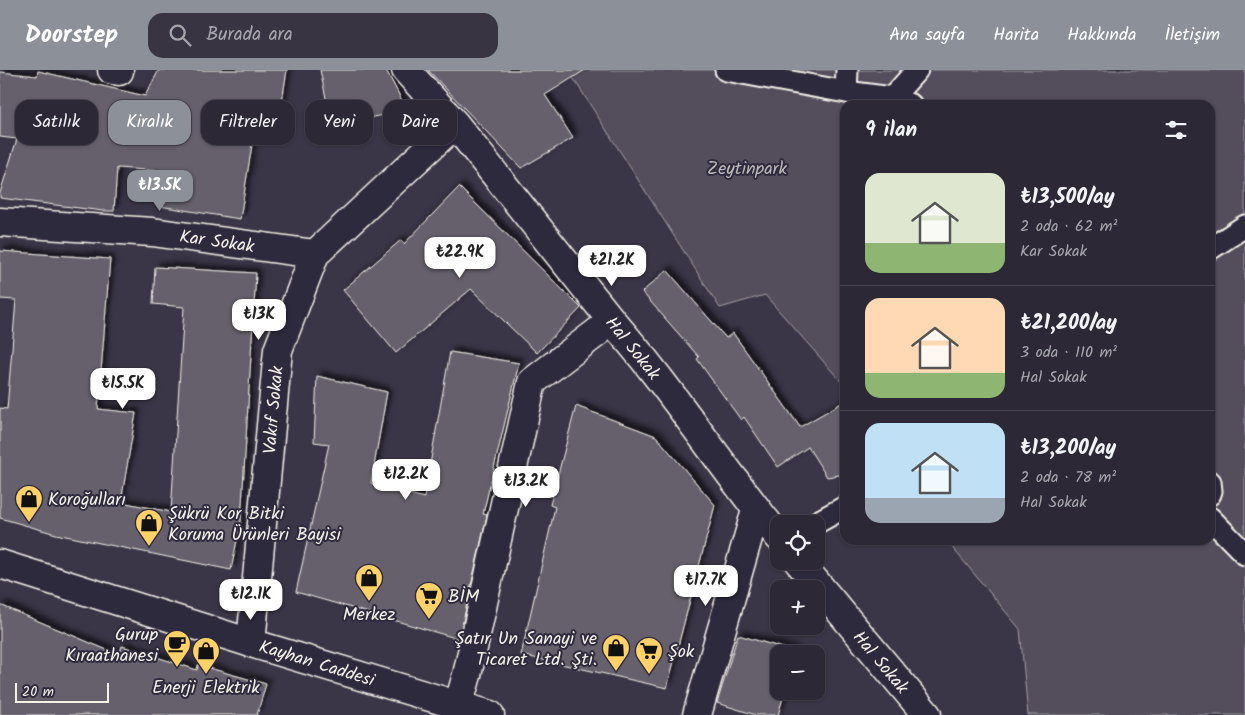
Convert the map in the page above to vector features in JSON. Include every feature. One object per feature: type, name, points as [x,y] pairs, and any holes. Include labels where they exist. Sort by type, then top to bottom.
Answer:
[{"type":"street","name":"Hal Sokak","points":[[406,70],[433,100]]},
{"type":"street","points":[[726,70],[895,100]]},
{"type":"street","points":[[846,92],[847,70]]},
{"type":"street","points":[[902,100],[917,70]]},
{"type":"street","name":"Hal Sokak","points":[[457,127],[612,321],[635,346],[770,527]]},
{"type":"street","name":"Vakıf Sokak","points":[[252,643],[278,350],[315,254],[432,145]]},
{"type":"street","name":"Kar Sokak","points":[[0,222],[152,232],[315,254]]},
{"type":"street","points":[[1215,246],[1245,226]]},
{"type":"street","points":[[458,706],[467,675],[532,382],[612,321]]},
{"type":"street","points":[[697,715],[756,510]]},
{"type":"street","points":[[825,518],[840,510]]},
{"type":"street","points":[[1215,523],[1245,554]]},
{"type":"street","name":"Kayhan Caddesi","points":[[0,564],[490,715]]},
{"type":"street","name":"Hal Sokak","points":[[806,570],[927,715]]},
{"type":"green space","name":"Zeytinpark","points":[[568,70],[1245,70],[1245,715],[1028,715],[1020,629],[950,545],[1215,545],[1215,100],[840,100],[840,380],[765,295],[720,308]]},
{"type":"building","points":[[159,70],[287,70],[282,100],[201,100],[201,145],[252,145],[240,219],[159,206],[161,171],[117,168],[114,211],[0,198],[15,145],[98,145],[98,100],[15,100],[15,139],[0,137],[0,72],[37,76],[38,71],[145,96]]},
{"type":"building","points":[[320,70],[386,70],[402,100],[383,100],[383,115],[373,117],[373,100],[326,100]]},
{"type":"building","points":[[428,70],[585,70],[545,95],[573,138],[521,168]]},
{"type":"building","points":[[459,187],[581,308],[537,353],[471,289],[396,353],[343,290],[401,240],[404,244]]},
{"type":"building","points":[[0,251],[110,259],[98,409],[136,413],[121,502],[171,512],[184,307],[153,304],[155,267],[256,273],[241,521],[231,570],[56,534],[0,518],[0,408],[7,409],[16,300],[0,299]]},
{"type":"building","points":[[667,270],[726,338],[733,333],[800,427],[840,404],[840,475],[827,477],[808,447],[778,467],[744,417],[741,420],[697,359],[699,357],[642,292]]},
{"type":"building","points":[[450,352],[519,363],[483,514],[487,515],[459,639],[296,592],[329,444],[314,442],[317,376],[387,392],[371,483],[424,498]]},
{"type":"building","points":[[576,406],[656,436],[715,505],[667,688],[521,655],[555,507],[550,505]]},
{"type":"building","points":[[0,605],[119,655],[122,646],[197,670],[198,665],[266,684],[257,715],[0,715]]},
{"type":"building","points":[[738,635],[773,645],[770,645],[770,700],[782,700],[778,715],[756,715],[717,703]]},
{"type":"place","name":"Koroğulları","points":[[29,523]]},
{"type":"place","name":"Şükrü Kor Bitki Koruma Ürünleri Bayisi","points":[[149,547]]},
{"type":"place","name":"Merkez","points":[[369,602]]},
{"type":"place","name":"BİM","points":[[429,620]]},
{"type":"place","name":"Gurup Kıraathanesi","points":[[177,668]]},
{"type":"place","name":"Şatır Un Sanayi ve Ticaret Ltd. Şti.","points":[[616,672]]},
{"type":"place","name":"Enerji Elektrik","points":[[206,675]]},
{"type":"place","name":"Şok","points":[[649,675]]}]
